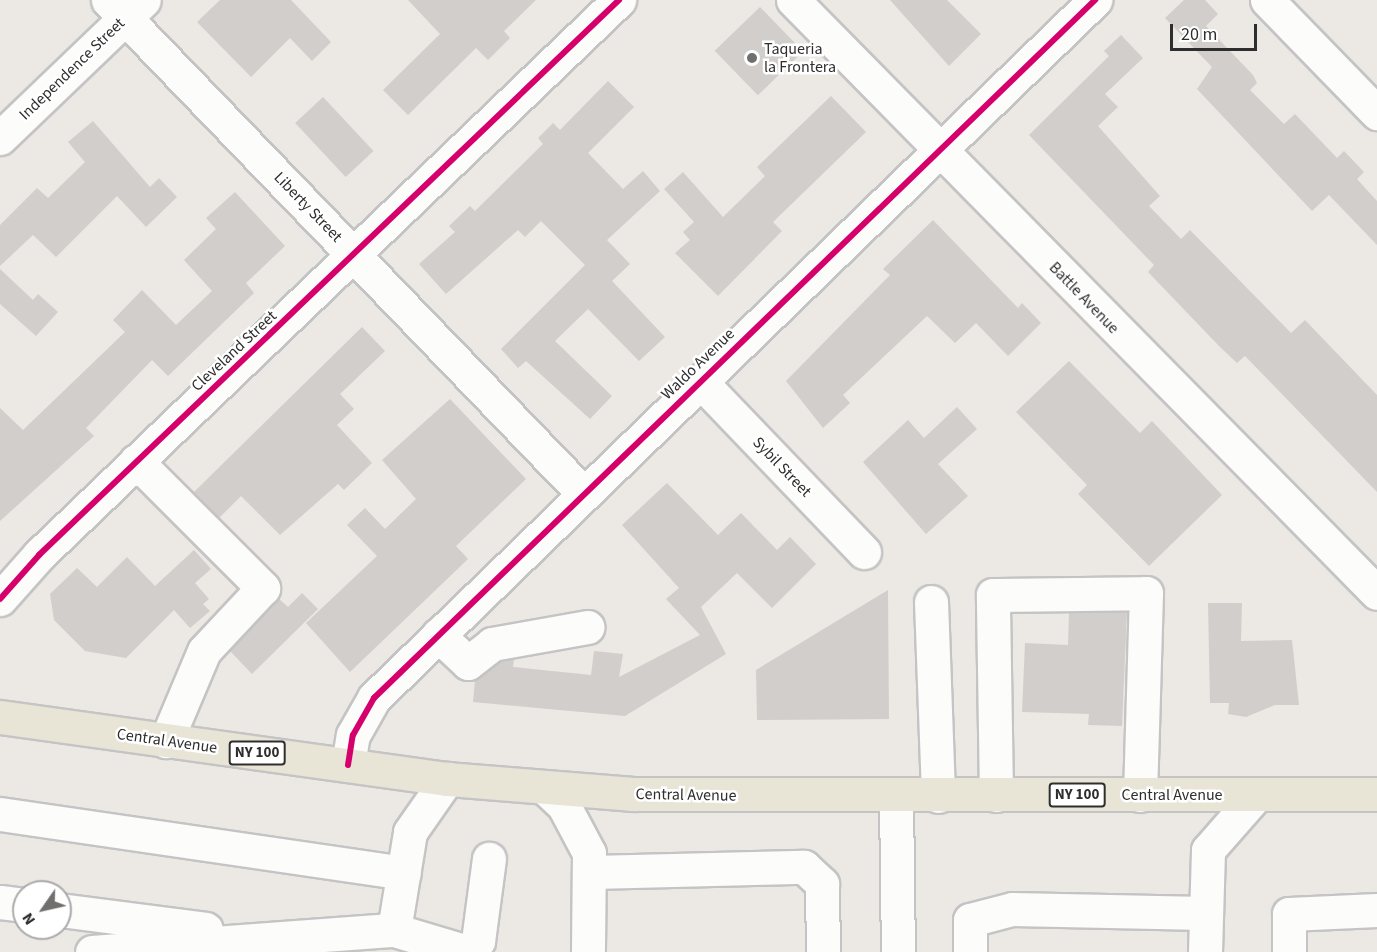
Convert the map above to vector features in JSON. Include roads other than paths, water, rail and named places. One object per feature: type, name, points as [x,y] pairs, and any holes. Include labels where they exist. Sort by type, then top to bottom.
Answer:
[{"type":"main road","name":"Central Avenue","points":[[0,717],[447,779],[632,795],[1377,794]]},
{"type":"street","name":"Cleveland Street","points":[[0,599],[136,461],[355,256],[619,0]]},
{"type":"street","name":"Battle Avenue","points":[[793,0],[1377,593]]},
{"type":"street","name":"Waldo Avenue","points":[[348,765],[365,710],[438,635],[582,492],[1095,0]]},
{"type":"street","points":[[1267,0],[1377,113]]},
{"type":"street","name":"Liberty Street","points":[[126,6],[355,256],[582,492]]},
{"type":"street","name":"Independence Street","points":[[0,138],[126,6]]},
{"type":"street","name":"Sybil Street","points":[[700,381],[864,552]]},
{"type":"street","points":[[136,461],[263,588],[204,651],[166,741]]},
{"type":"street","points":[[996,795],[993,595],[1146,593],[1140,795]]},
{"type":"street","points":[[931,602],[938,796]]},
{"type":"street","points":[[438,635],[468,663],[492,644],[587,627]]},
{"type":"street","points":[[394,930],[410,832],[447,779]]},
{"type":"street","points":[[545,788],[578,830],[592,872],[588,952]]},
{"type":"street","points":[[1205,952],[1205,863],[1215,838],[1257,794]]},
{"type":"street","points":[[896,796],[898,952]]},
{"type":"street","points":[[0,814],[404,873]]},
{"type":"street","points":[[92,952],[394,930],[469,952],[478,941],[489,859]]},
{"type":"street","points":[[592,872],[804,867],[822,884],[823,952]]},
{"type":"street","points":[[970,952],[970,920],[1012,909],[1205,913]]},
{"type":"street","points":[[1289,952],[1289,914],[1377,910]]},
{"type":"street","points":[[72,912],[209,930],[209,944]]},
{"type":"place","name":"Taqueria la Frontera","points":[[752,58]]}]
